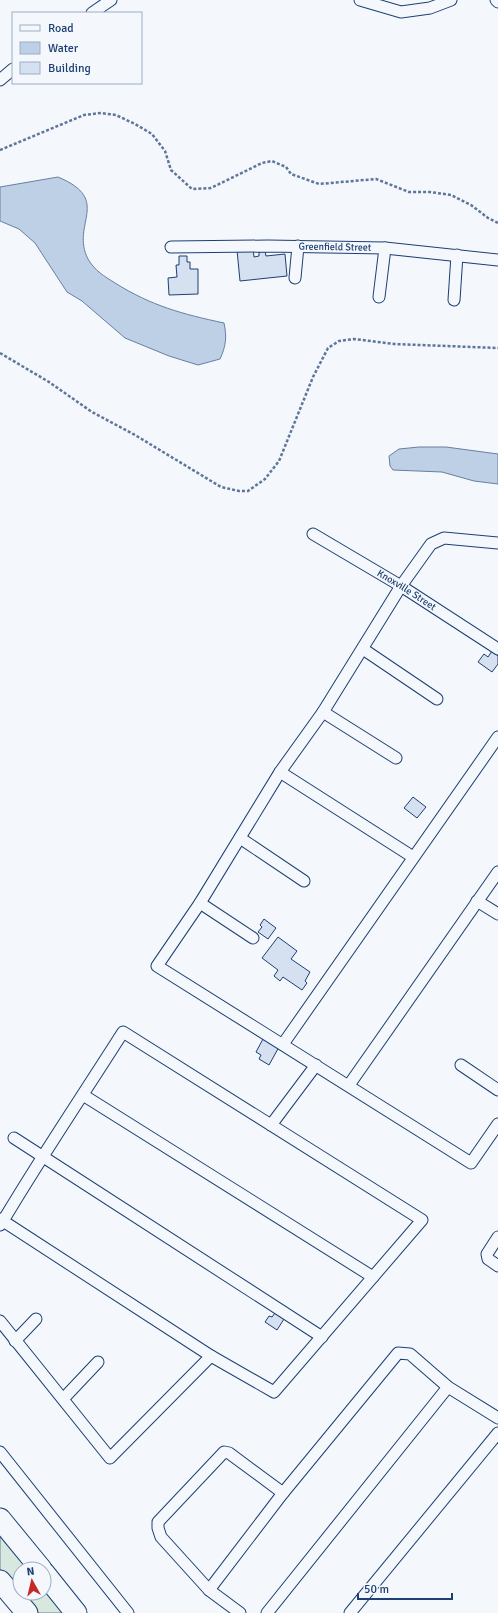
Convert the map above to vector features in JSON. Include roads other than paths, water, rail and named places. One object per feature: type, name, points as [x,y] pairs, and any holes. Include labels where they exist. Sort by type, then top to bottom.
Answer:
[{"type":"highway","points":[[0,1519],[34,1561]]},
{"type":"highway","points":[[0,1580],[26,1613]]},
{"type":"highway","points":[[52,1583],[76,1613]]},
{"type":"street","points":[[93,12],[111,0]]},
{"type":"street","points":[[360,0],[400,12],[430,8],[451,0]]},
{"type":"street","points":[[0,80],[12,70]]},
{"type":"street","points":[[295,278],[298,246]]},
{"type":"street","name":"Greenfield Street","points":[[171,247],[298,246],[385,248],[498,260]]},
{"type":"street","points":[[379,297],[385,248]]},
{"type":"street","points":[[454,300],[457,255]]},
{"type":"street","name":"Knoxville Street","points":[[313,534],[401,586],[498,649]]},
{"type":"street","points":[[498,543],[444,538],[432,544],[401,586],[323,712],[280,772],[200,903],[157,966],[316,1066],[349,1085],[471,1163],[498,1124]]},
{"type":"street","points":[[363,649],[438,699]]},
{"type":"street","points":[[323,712],[396,758]]},
{"type":"street","points":[[283,1044],[498,737]]},
{"type":"street","points":[[280,772],[413,857]]},
{"type":"street","points":[[240,838],[304,881]]},
{"type":"street","points":[[349,1085],[498,872]]},
{"type":"street","points":[[477,901],[498,914]]},
{"type":"street","points":[[200,903],[254,938]]},
{"type":"street","points":[[122,1032],[422,1220],[274,1392],[211,1356],[1,1222],[42,1156],[83,1096],[122,1032]]},
{"type":"street","points":[[461,1065],[498,1090]]},
{"type":"street","points":[[271,1125],[316,1066]]},
{"type":"street","points":[[83,1096],[373,1277]]},
{"type":"street","points":[[14,1138],[322,1337]]},
{"type":"street","points":[[498,1237],[487,1254],[488,1259],[498,1266]]},
{"type":"street","points":[[15,1341],[36,1319]]},
{"type":"street","points":[[0,1321],[15,1341],[64,1398],[110,1458],[211,1356]]},
{"type":"street","points":[[209,1590],[283,1493],[398,1353],[410,1354],[448,1387],[498,1418]]},
{"type":"street","points":[[64,1398],[98,1362]]},
{"type":"street","points":[[267,1613],[448,1387]]},
{"type":"street","points":[[350,1613],[498,1433]]},
{"type":"street","points":[[0,1452],[128,1613]]},
{"type":"street","points":[[240,1613],[209,1590],[161,1537],[158,1522],[224,1452],[229,1453],[283,1493]]},
{"type":"water","points":[[58,177],[74,186],[83,195],[87,204],[87,214],[83,235],[84,246],[88,259],[94,267],[115,283],[142,298],[194,316],[224,323],[224,350],[220,359],[198,365],[169,356],[125,338],[82,301],[67,292],[35,243],[19,229],[0,221],[0,187]]},
{"type":"water","points":[[446,447],[498,454],[498,484],[474,481],[442,472],[393,470],[390,466],[389,456],[399,449]]}]
